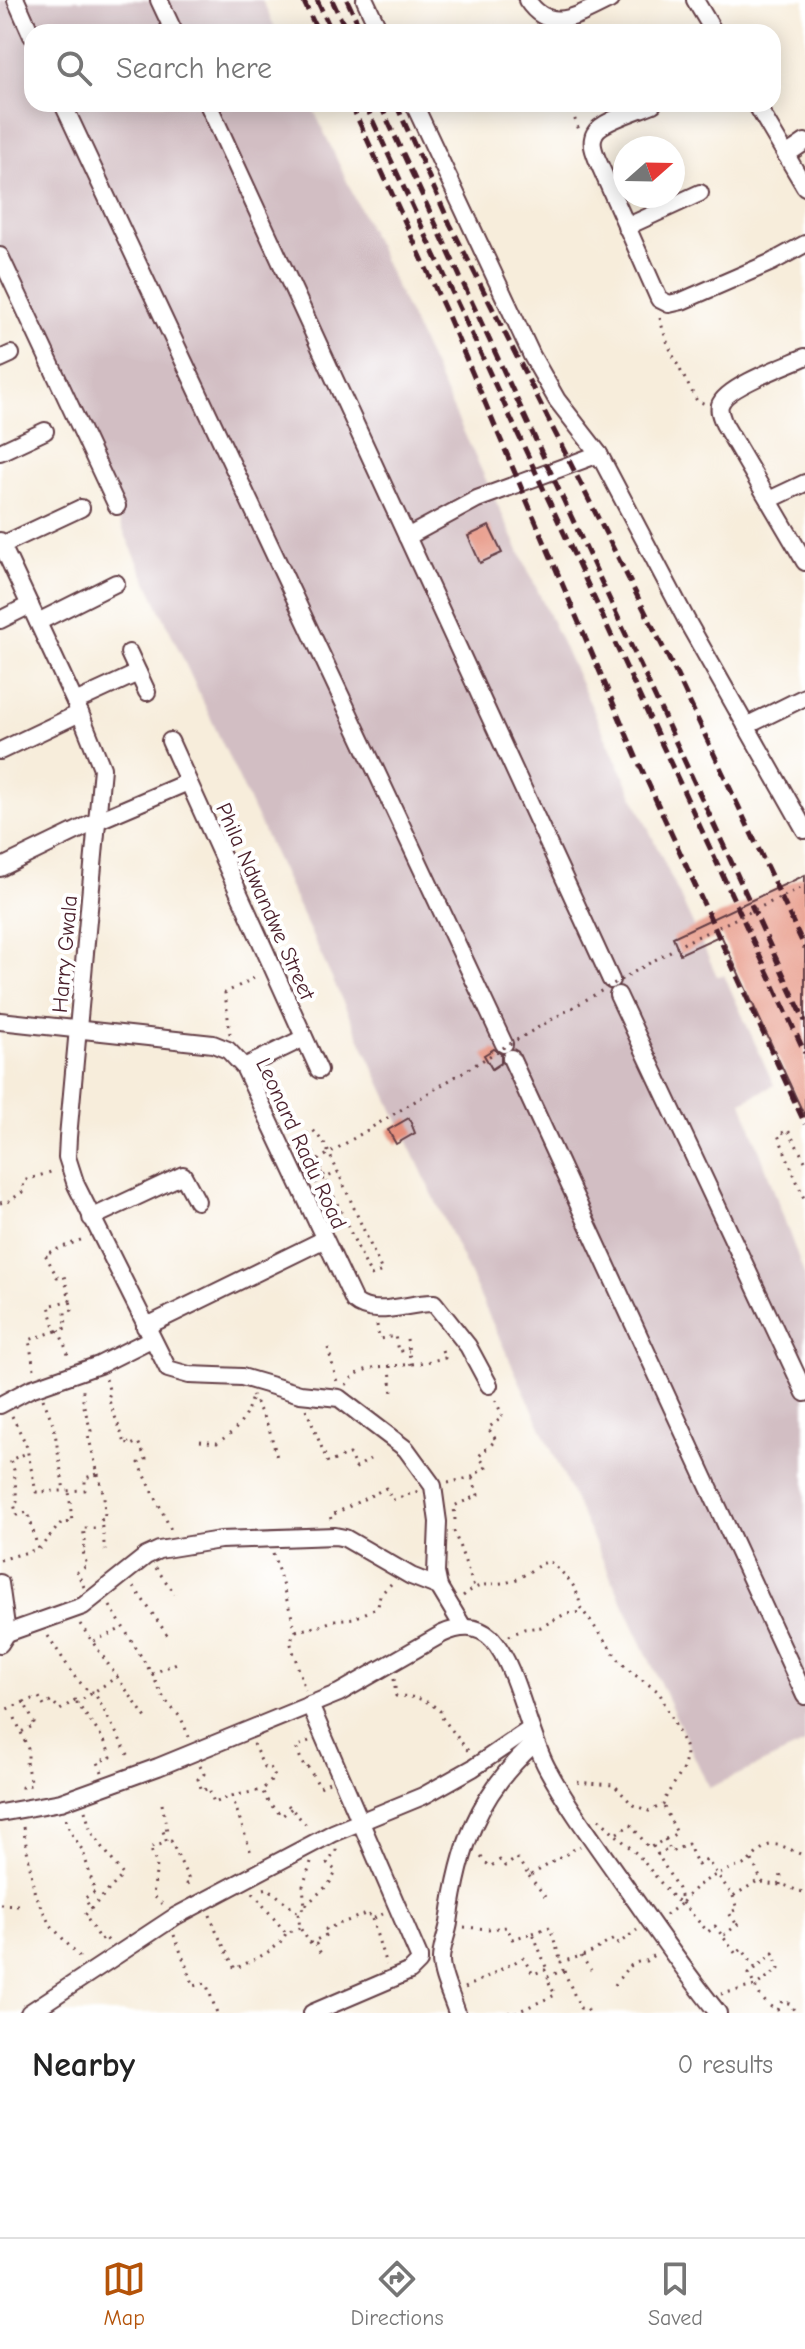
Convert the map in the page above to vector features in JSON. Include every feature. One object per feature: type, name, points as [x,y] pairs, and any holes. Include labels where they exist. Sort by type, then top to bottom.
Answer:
[{"type":"street","points":[[16,0],[27,24]]},
{"type":"street","points":[[159,0],[170,24]]},
{"type":"street","points":[[365,0],[376,24]]},
{"type":"street","points":[[527,0],[534,10],[555,21],[573,17],[610,0]]},
{"type":"street","points":[[695,0],[709,24]]},
{"type":"street","points":[[67,112],[805,1696]]},
{"type":"street","points":[[212,112],[805,1393]]},
{"type":"street","points":[[418,112],[532,356],[557,400],[599,454],[805,830]]},
{"type":"street","points":[[634,112],[606,124],[595,133],[593,140],[597,159],[626,227],[656,294],[664,303],[682,301],[772,262],[805,244]]},
{"type":"street","points":[[761,112],[805,187]]},
{"type":"street","points":[[786,155],[805,142]]},
{"type":"street","points":[[626,227],[700,193]]},
{"type":"street","points":[[0,256],[117,506]]},
{"type":"street","points":[[805,357],[733,391],[721,403],[720,410],[724,424],[805,562]]},
{"type":"street","points":[[0,452],[45,431]]},
{"type":"street","points":[[407,537],[477,499],[599,454]]},
{"type":"street","points":[[769,500],[805,483]]},
{"type":"street","points":[[1,543],[81,508]]},
{"type":"street","name":"Harry Gwala","points":[[1,543],[102,768],[68,1137],[70,1171],[94,1225],[168,1369],[189,1375],[253,1379]]},
{"type":"street","points":[[38,622],[116,583]]},
{"type":"street","points":[[0,620],[30,605]]},
{"type":"street","points":[[129,653],[147,692]]},
{"type":"street","points":[[0,751],[138,673]]},
{"type":"street","points":[[746,726],[805,697]]},
{"type":"street","name":"Phila Ndwandwe Street","points":[[170,741],[319,1070]]},
{"type":"street","points":[[0,868],[99,820],[188,782]]},
{"type":"street","points":[[0,1021],[213,1044]]},
{"type":"street","points":[[244,1067],[304,1038]]},
{"type":"street","name":"Leonard Radu Road","points":[[213,1044],[228,1050],[244,1067],[354,1301],[361,1307],[376,1309]]},
{"type":"street","points":[[94,1225],[183,1175],[197,1201]]},
{"type":"street","points":[[3,1404],[37,1386],[99,1365],[148,1333],[323,1240]]},
{"type":"street","points":[[376,1309],[434,1303],[468,1346],[489,1385]]},
{"type":"street","points":[[253,1379],[300,1394],[339,1398],[406,1449],[433,1486],[445,1525],[435,1563],[439,1587],[459,1619],[494,1641],[507,1665],[532,1736],[554,1781],[666,1945],[718,2013]]},
{"type":"street","points":[[0,1583],[3,1638],[71,1611],[96,1597],[146,1556],[176,1545],[271,1537],[335,1536],[353,1542],[403,1572],[439,1587]]},
{"type":"street","points":[[0,1813],[61,1802],[107,1787],[310,1705],[352,1687],[442,1634],[459,1619]]},
{"type":"street","points":[[310,1705],[343,1775],[419,1957],[415,1968]]},
{"type":"street","points":[[29,2013],[172,1918],[362,1819],[423,1796],[532,1736]]},
{"type":"street","points":[[457,2013],[441,1964],[465,1844],[489,1797],[532,1736]]},
{"type":"street","points":[[312,2013],[415,1968],[441,1964]]},
{"type":"path","points":[[572,112],[579,130],[593,140]]},
{"type":"path","points":[[664,303],[659,320],[697,401],[708,405],[721,403]]},
{"type":"path","points":[[318,1160],[686,942],[805,886]]},
{"type":"path","points":[[213,1044],[232,1034],[225,993],[273,968]]},
{"type":"path","points":[[313,1130],[324,1143],[338,1172],[382,1271],[371,1276],[305,1135],[313,1130]]},
{"type":"path","points":[[805,1161],[788,1130],[778,1135],[805,1201]]},
{"type":"path","points":[[0,1203],[24,1191],[23,1181],[51,1171],[70,1171]]},
{"type":"path","points":[[308,1185],[338,1172]]},
{"type":"path","points":[[0,1560],[38,1549],[61,1523],[72,1522],[54,1426],[37,1386],[29,1340],[66,1328],[65,1312],[72,1310],[64,1276],[57,1277],[45,1254],[94,1225]]},
{"type":"path","points":[[70,1300],[49,1306],[76,1374],[91,1431],[88,1435],[104,1496],[105,1519],[101,1520],[101,1528],[105,1551]]},
{"type":"path","points":[[376,1309],[379,1339],[395,1336],[398,1351],[409,1351]]},
{"type":"path","points":[[407,1339],[411,1365]]},
{"type":"path","points":[[339,1398],[353,1375],[368,1368],[411,1365],[445,1358],[442,1350],[447,1347]]},
{"type":"path","points":[[328,1348],[339,1398]]},
{"type":"path","points":[[99,1365],[125,1443],[127,1441],[129,1446],[138,1442],[146,1459],[139,1463],[171,1527],[176,1545]]},
{"type":"path","points":[[390,1366],[392,1394]]},
{"type":"path","points":[[200,1441],[217,1443],[240,1427],[252,1397],[253,1379]]},
{"type":"path","points":[[335,1536],[330,1516],[386,1488],[392,1500],[472,1477],[486,1467],[479,1456],[496,1440],[488,1428],[503,1417],[489,1385]]},
{"type":"path","points":[[300,1394],[328,1463],[349,1454],[356,1468],[370,1459]]},
{"type":"path","points":[[252,1397],[269,1428],[278,1461]]},
{"type":"path","points":[[3,1404],[28,1453],[36,1492],[85,1490],[85,1478],[98,1474]]},
{"type":"path","points":[[28,1453],[10,1460],[17,1502],[14,1504],[17,1515],[28,1512],[38,1549]]},
{"type":"path","points":[[472,1477],[478,1495],[454,1506],[456,1516],[445,1525],[474,1587]]},
{"type":"path","points":[[101,1528],[83,1528],[86,1547],[82,1548],[87,1566],[77,1572],[123,1628],[164,1699],[181,1718],[204,1774],[198,1779],[202,1791],[209,1788],[214,1803],[262,1790],[275,1777],[270,1767],[264,1767],[246,1729]]},
{"type":"path","points":[[271,1537],[283,1592],[296,1631]]},
{"type":"path","points":[[146,1556],[175,1594]]},
{"type":"path","points":[[459,1619],[460,1598],[474,1587],[519,1578],[549,1561],[574,1586],[583,1612],[619,1660],[659,1692],[687,1755],[683,1772],[669,1790],[663,1805],[649,1811],[633,1805],[614,1785],[554,1781]]},
{"type":"path","points":[[310,1705],[290,1641],[296,1631],[355,1618],[378,1607],[380,1595],[403,1572]]},
{"type":"path","points":[[126,1573],[168,1636]]},
{"type":"path","points":[[71,1611],[146,1718]]},
{"type":"path","points":[[494,1641],[524,1629],[541,1627],[565,1614],[583,1612]]},
{"type":"path","points":[[39,1623],[75,1677],[89,1692],[94,1692]]},
{"type":"path","points":[[92,1642],[123,1628]]},
{"type":"path","points":[[152,1674],[179,1662]]},
{"type":"path","points":[[388,1665],[396,1696],[418,1696],[431,1703],[479,1764]]},
{"type":"path","points":[[77,1703],[118,1676]]},
{"type":"path","points":[[94,1692],[138,1775]]},
{"type":"path","points":[[0,1712],[39,1697],[44,1706],[52,1701],[60,1710],[75,1700],[104,1740],[111,1757],[98,1762],[107,1787]]},
{"type":"path","points":[[21,1732],[35,1725],[24,1702]]},
{"type":"path","points":[[15,1718],[28,1749],[26,1762],[31,1785],[22,1787],[23,1810],[25,1845],[35,1895],[49,1923],[79,1957],[77,1959],[87,1975]]},
{"type":"path","points":[[325,1734],[296,1747],[304,1767],[307,1766],[320,1787],[343,1775]]},
{"type":"path","points":[[262,1790],[268,1802],[282,1816],[290,1806],[319,1840],[336,1852],[327,1863],[335,1870],[329,1884],[298,1913]]},
{"type":"path","points":[[80,1796],[91,1831],[123,1875],[85,1915],[100,1940],[105,1937],[120,1955]]},
{"type":"path","points":[[232,1796],[250,1846],[249,1879],[286,1933]]},
{"type":"path","points":[[61,1802],[70,1831],[83,1851],[95,1892],[85,1898],[91,1910]]},
{"type":"path","points":[[162,1804],[167,1831],[163,1831],[167,1843]]},
{"type":"path","points":[[617,1833],[631,1825],[649,1848],[677,1833],[663,1805]]},
{"type":"path","points":[[591,1812],[617,1833],[708,1932],[715,1926],[736,1954],[742,1949],[755,1967]]},
{"type":"path","points":[[529,1876],[592,1838]]},
{"type":"path","points":[[665,1839],[671,1852],[688,1844],[698,1865],[707,1860],[733,1896],[737,1909],[729,1913],[739,1924],[724,1935]]},
{"type":"path","points":[[305,1906],[303,1886],[319,1840]]},
{"type":"path","points":[[190,1882],[171,1841],[150,1847],[157,1865],[153,1895],[172,1918],[194,1986],[206,1983],[217,2013]]},
{"type":"path","points":[[465,1844],[490,1867],[500,1860],[505,1866],[517,1858],[545,1896]]},
{"type":"path","points":[[561,1962],[581,1956],[614,1939],[618,1944],[682,1903],[689,1893],[719,1874],[752,1860],[762,1848],[771,1845],[786,1847],[805,1856]]},
{"type":"path","points":[[653,1846],[678,1889],[682,1903]]},
{"type":"path","points":[[657,1855],[670,1848]]},
{"type":"path","points":[[752,1860],[761,1879],[772,1886],[780,1885],[805,1892]]},
{"type":"path","points":[[780,1885],[781,1874]]},
{"type":"path","points":[[249,1879],[265,1890],[268,1888],[298,1913],[300,1928],[312,1946],[316,1944],[322,1956]]},
{"type":"path","points":[[733,1896],[761,1879]]},
{"type":"path","points":[[0,1904],[18,1905],[19,1899]]},
{"type":"path","points":[[203,1901],[235,1969],[274,1947],[285,1938],[286,1933]]},
{"type":"path","points":[[372,1919],[399,1907]]},
{"type":"path","points":[[310,1943],[328,1934],[326,1929],[368,1913],[390,1980]]},
{"type":"path","points":[[448,1928],[507,1927],[512,1939],[550,1927],[563,1970],[580,2008],[590,2013]]},
{"type":"path","points":[[286,1933],[300,1928]]},
{"type":"path","points":[[511,2013],[555,1995],[547,1980],[543,1957],[533,1933]]},
{"type":"path","points":[[615,1985],[627,1968],[638,1961],[646,1961],[666,1945]]},
{"type":"path","points":[[706,1999],[755,1986],[779,1969],[773,1953],[749,1974],[755,1986],[762,2000],[769,2007],[777,2010],[782,2001],[791,2004],[795,2013]]},
{"type":"path","points":[[581,1956],[591,1970]]},
{"type":"path","points":[[451,1996],[523,1958],[533,1974],[545,1970]]},
{"type":"path","points":[[548,1977],[563,1970]]},
{"type":"shaded area","points":[[0,0],[262,0],[273,24],[24,24],[24,112],[315,112],[717,976],[724,975],[774,1085],[742,1102],[805,1277],[805,1744],[709,1788],[0,266]]},
{"type":"building","points":[[489,526],[502,553],[480,563],[468,536]]},
{"type":"building","points":[[805,875],[805,1117],[721,935],[680,954],[673,937]]},
{"type":"building","points":[[494,1049],[501,1054],[501,1063],[492,1069],[484,1055]]},
{"type":"building","points":[[409,1118],[415,1133],[396,1144],[388,1130]]},
{"type":"building","points":[[314,1160],[322,1174],[310,1181],[303,1167]]},
{"type":"railway","points":[[303,0],[314,24]]},
{"type":"railway","points":[[317,0],[328,24]]},
{"type":"railway","points":[[332,0],[343,24]]},
{"type":"railway","points":[[347,0],[358,24]]},
{"type":"railway","points":[[355,112],[448,316],[637,759],[805,1124]]},
{"type":"railway","points":[[369,112],[805,1053]]},
{"type":"railway","points":[[384,112],[805,1021]]},
{"type":"railway","points":[[400,112],[450,224],[674,669],[805,948]]}]
